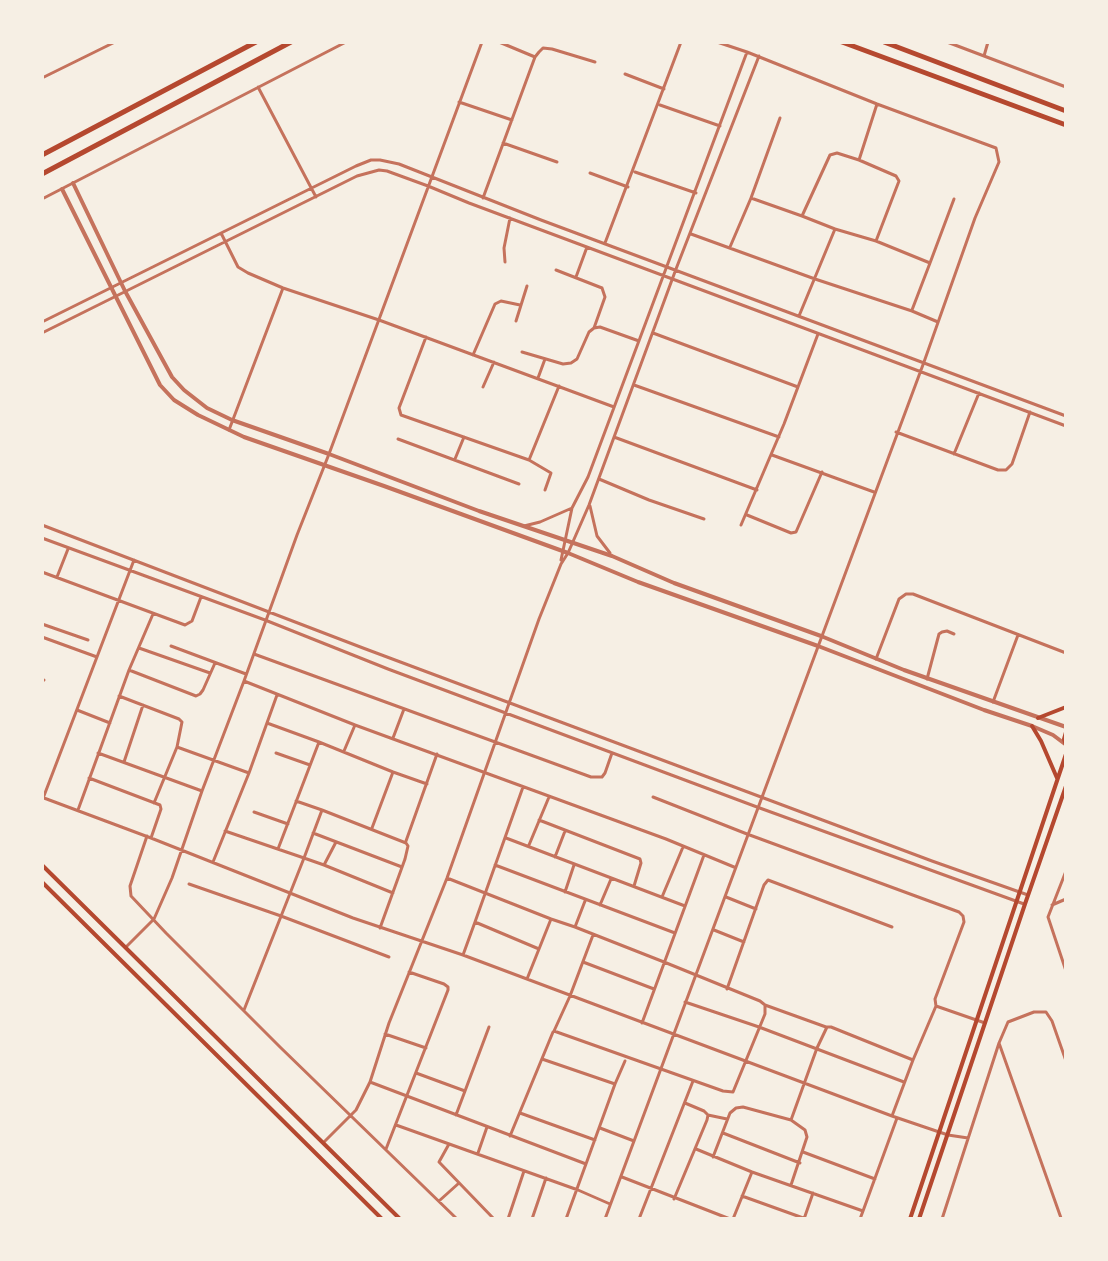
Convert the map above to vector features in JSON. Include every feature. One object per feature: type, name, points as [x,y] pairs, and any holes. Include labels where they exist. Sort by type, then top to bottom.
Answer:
[{"type":"highway","points":[[42,155],[256,42]]},
{"type":"highway","points":[[42,174],[291,42]]},
{"type":"highway","points":[[842,42],[1066,125]]},
{"type":"highway","points":[[884,42],[1066,111]]},
{"type":"main road","points":[[1038,718],[1066,707]]},
{"type":"main road","points":[[1032,726],[1058,780]]},
{"type":"main road","points":[[1066,730],[1066,744]]},
{"type":"main road","points":[[910,1219],[1066,754]]},
{"type":"main road","points":[[919,1219],[1066,786]]},
{"type":"main road","points":[[42,865],[400,1219]]},
{"type":"main road","points":[[42,882],[382,1219]]},
{"type":"street","points":[[42,78],[114,42]]},
{"type":"street","points":[[42,199],[346,42]]},
{"type":"street","points":[[126,947],[154,919],[172,878],[265,620],[482,42]]},
{"type":"street","points":[[499,42],[535,57]]},
{"type":"street","points":[[605,243],[681,42]]},
{"type":"street","points":[[605,1219],[975,218],[999,162],[996,148],[717,42]]},
{"type":"street","points":[[947,42],[1066,87]]},
{"type":"street","points":[[984,56],[988,42]]},
{"type":"street","points":[[483,198],[535,57],[543,48],[595,62]]},
{"type":"street","points":[[323,1143],[358,1106],[370,1082],[385,1034],[447,878],[561,564],[572,508],[588,477],[747,52]]},
{"type":"street","points":[[564,552],[572,544],[589,505],[759,56]]},
{"type":"street","points":[[625,74],[664,89]]},
{"type":"street","points":[[258,87],[316,197]]},
{"type":"street","points":[[459,102],[512,120]]},
{"type":"street","points":[[859,160],[877,104]]},
{"type":"street","points":[[658,105],[720,126]]},
{"type":"street","points":[[730,247],[780,118]]},
{"type":"street","points":[[503,143],[557,162]]},
{"type":"street","points":[[802,216],[830,155],[837,153],[859,160],[899,179],[876,241]]},
{"type":"street","points":[[42,322],[344,172],[380,160],[399,164],[1066,416]]},
{"type":"street","points":[[42,333],[348,181],[379,170],[1066,426]]},
{"type":"street","points":[[634,171],[696,193]]},
{"type":"street","points":[[344,172],[348,181]]},
{"type":"street","points":[[590,173],[628,187]]},
{"type":"street","points":[[73,183],[162,361],[177,384],[199,402],[232,420],[522,527],[612,556],[674,583],[1066,730]]},
{"type":"street","points":[[62,189],[160,385],[183,407],[229,430],[1032,726],[1066,744]]},
{"type":"street","points":[[751,198],[930,263]]},
{"type":"street","points":[[912,311],[954,199]]},
{"type":"street","points":[[505,262],[504,248],[510,218]]},
{"type":"street","points":[[799,316],[835,229]]},
{"type":"street","points":[[221,233],[234,261],[242,270],[283,288],[614,407]]},
{"type":"street","points":[[691,234],[938,322]]},
{"type":"street","points":[[576,278],[587,247]]},
{"type":"street","points":[[556,270],[602,288],[605,297],[594,328]]},
{"type":"street","points":[[516,321],[527,286]]},
{"type":"street","points":[[229,430],[283,288]]},
{"type":"street","points":[[473,355],[495,304],[501,301],[520,305]]},
{"type":"street","points":[[522,352],[563,364],[571,363],[577,359],[589,332],[600,327],[639,341]]},
{"type":"street","points":[[653,333],[798,387]]},
{"type":"street","points":[[741,525],[772,455],[818,334]]},
{"type":"street","points":[[426,337],[399,408],[401,415],[529,460],[551,473],[545,490]]},
{"type":"street","points":[[538,378],[545,359]]},
{"type":"street","points":[[483,387],[494,362]]},
{"type":"street","points":[[634,385],[779,437]]},
{"type":"street","points":[[529,460],[559,386]]},
{"type":"street","points":[[954,454],[979,393]]},
{"type":"street","points":[[896,432],[998,470],[1006,470],[1012,464],[1030,412]]},
{"type":"street","points":[[614,436],[757,490]]},
{"type":"street","points":[[455,459],[464,437]]},
{"type":"street","points":[[398,439],[519,484]]},
{"type":"street","points":[[772,455],[874,492]]},
{"type":"street","points":[[747,515],[791,533],[796,532],[822,472]]},
{"type":"street","points":[[599,479],[704,519]]},
{"type":"street","points":[[589,505],[597,536],[612,556]]},
{"type":"street","points":[[522,527],[572,508]]},
{"type":"street","points":[[42,525],[1028,895]]},
{"type":"street","points":[[42,538],[757,807],[1025,904]]},
{"type":"street","points":[[57,577],[68,549]]},
{"type":"street","points":[[134,560],[43,799],[746,1063],[894,1117],[948,1135],[968,1138]]},
{"type":"street","points":[[42,572],[187,625],[192,621],[201,597]]},
{"type":"street","points":[[876,659],[903,594],[913,594],[1066,653]]},
{"type":"street","points":[[78,810],[119,696],[153,614]]},
{"type":"street","points":[[42,624],[88,640]]},
{"type":"street","points":[[927,679],[939,634],[947,631],[954,634]]},
{"type":"street","points":[[993,702],[1018,635]]},
{"type":"street","points":[[42,637],[97,657]]},
{"type":"street","points":[[171,646],[247,674]]},
{"type":"street","points":[[139,648],[210,673]]},
{"type":"street","points":[[254,654],[591,777],[602,777],[612,753]]},
{"type":"street","points":[[129,670],[196,696],[200,694],[215,663]]},
{"type":"street","points":[[244,681],[735,868]]},
{"type":"street","points":[[212,863],[277,695]]},
{"type":"street","points":[[119,696],[181,720],[183,724],[154,803]]},
{"type":"street","points":[[124,762],[143,705]]},
{"type":"street","points":[[393,738],[404,709]]},
{"type":"street","points":[[77,710],[110,723]]},
{"type":"street","points":[[267,723],[427,784]]},
{"type":"street","points":[[344,751],[355,725]]},
{"type":"street","points":[[278,849],[319,742]]},
{"type":"street","points":[[177,747],[249,773]]},
{"type":"street","points":[[98,753],[202,791]]},
{"type":"street","points":[[276,753],[310,765]]},
{"type":"street","points":[[405,843],[437,754]]},
{"type":"street","points":[[371,830],[393,772]]},
{"type":"street","points":[[89,778],[160,805],[129,889],[131,896],[457,1219]]},
{"type":"street","points":[[463,955],[523,787]]},
{"type":"street","points":[[528,847],[549,797]]},
{"type":"street","points":[[653,797],[963,916],[964,922],[935,999],[936,1006],[904,1082],[860,1219]]},
{"type":"street","points":[[296,801],[405,843],[408,847],[380,928]]},
{"type":"street","points":[[244,1010],[322,810]]},
{"type":"street","points":[[254,812],[288,824]]},
{"type":"street","points":[[539,820],[640,859],[634,886]]},
{"type":"street","points":[[225,831],[393,893]]},
{"type":"street","points":[[555,857],[565,831]]},
{"type":"street","points":[[313,833],[402,867]]},
{"type":"street","points":[[506,838],[685,906]]},
{"type":"street","points":[[324,865],[336,842]]},
{"type":"street","points":[[662,897],[683,847]]},
{"type":"street","points":[[642,1023],[704,855]]},
{"type":"street","points":[[495,865],[675,933]]},
{"type":"street","points":[[565,893],[574,865]]},
{"type":"street","points":[[1066,871],[1048,920],[1064,958],[1066,971]]},
{"type":"street","points":[[447,878],[664,962],[765,1005],[913,1060]]},
{"type":"street","points":[[600,905],[611,879]]},
{"type":"street","points":[[727,989],[765,882],[770,880],[892,927]]},
{"type":"street","points":[[189,884],[389,957]]},
{"type":"street","points":[[724,897],[756,909]]},
{"type":"street","points":[[1052,905],[1066,899]]},
{"type":"street","points":[[575,927],[586,901]]},
{"type":"street","points":[[527,980],[551,919]]},
{"type":"street","points":[[475,922],[539,949]]},
{"type":"street","points":[[713,930],[744,942]]},
{"type":"street","points":[[510,1136],[593,935]]},
{"type":"street","points":[[583,962],[654,989]]},
{"type":"street","points":[[386,1149],[449,988],[409,972]]},
{"type":"street","points":[[685,1002],[904,1082]]},
{"type":"street","points":[[554,1031],[730,1093],[746,1063],[765,1014],[765,1005]]},
{"type":"street","points":[[936,1006],[985,1023]]},
{"type":"street","points":[[942,1219],[999,1043],[1011,1020],[1044,1011],[1052,1021],[1066,1061]]},
{"type":"street","points":[[456,1115],[489,1027]]},
{"type":"street","points":[[791,1120],[827,1027]]},
{"type":"street","points":[[385,1034],[426,1048]]},
{"type":"street","points":[[999,1043],[1062,1218]]},
{"type":"street","points":[[542,1059],[615,1084]]},
{"type":"street","points":[[566,1219],[625,1061]]},
{"type":"street","points":[[416,1073],[465,1091]]},
{"type":"street","points":[[639,1219],[693,1081]]},
{"type":"street","points":[[370,1082],[586,1164]]},
{"type":"street","points":[[684,1103],[708,1115],[727,1119]]},
{"type":"street","points":[[713,1157],[731,1111],[740,1107],[791,1120],[807,1134],[791,1185]]},
{"type":"street","points":[[520,1113],[595,1140]]},
{"type":"street","points":[[674,1199],[708,1115]]},
{"type":"street","points":[[396,1125],[611,1204]]},
{"type":"street","points":[[477,1155],[487,1127]]},
{"type":"street","points":[[600,1128],[634,1141]]},
{"type":"street","points":[[723,1133],[800,1163]]},
{"type":"street","points":[[449,1144],[439,1162],[494,1219]]},
{"type":"street","points":[[696,1149],[863,1211]]},
{"type":"street","points":[[803,1152],[875,1179]]},
{"type":"street","points":[[508,1219],[524,1171]]},
{"type":"street","points":[[621,1177],[732,1219],[752,1172]]},
{"type":"street","points":[[532,1219],[546,1178]]},
{"type":"street","points":[[439,1201],[459,1183]]},
{"type":"street","points":[[742,1196],[804,1219],[813,1193]]}]
